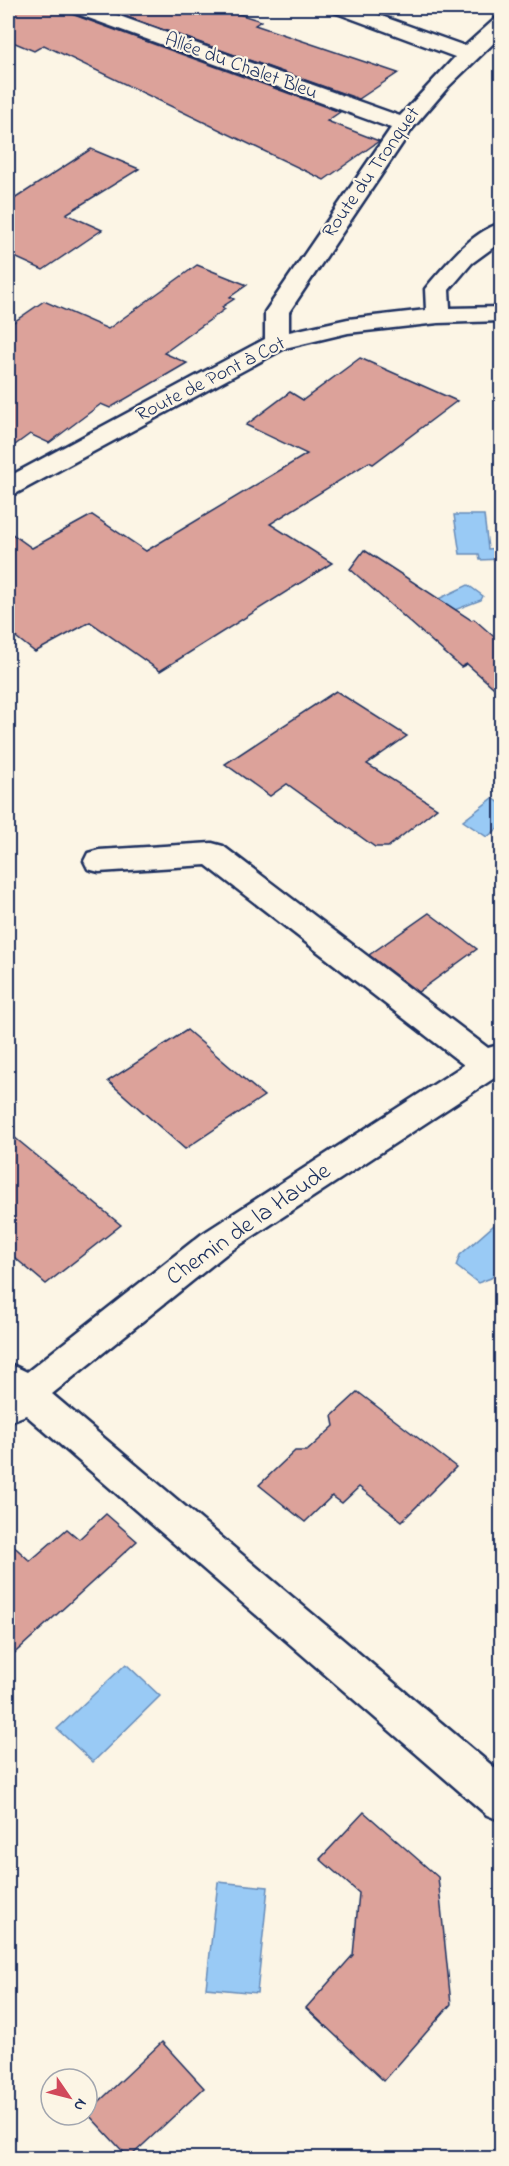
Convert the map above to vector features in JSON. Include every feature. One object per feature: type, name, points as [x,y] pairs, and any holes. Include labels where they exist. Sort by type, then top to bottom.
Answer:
[{"type":"street","name":"Allée du Chalet Bleu","points":[[79,8],[404,125]]},
{"type":"street","points":[[341,8],[470,55]]},
{"type":"street","name":"Route du Tronquet","points":[[277,342],[277,312],[404,125],[441,81],[501,23]]},
{"type":"street","points":[[438,316],[437,289],[464,258],[501,230]]},
{"type":"street","name":"Route de Pont à Cot","points":[[8,488],[277,342],[348,326],[438,316],[501,314]]},
{"type":"street","points":[[99,861],[212,854],[494,1060]]},
{"type":"street","name":"Chemin de la Haude","points":[[13,1393],[214,1244],[494,1060]]},
{"type":"street","points":[[13,1393],[501,1801]]},
{"type":"water","points":[[454,515],[484,515],[488,549],[499,548],[500,559],[480,560],[479,554],[460,554]]},
{"type":"water","points":[[468,585],[483,596],[481,600],[447,613],[434,601]]},
{"type":"water","points":[[493,798],[501,804],[501,826],[487,837],[463,821]]},
{"type":"water","points":[[501,1219],[501,1269],[491,1278],[478,1283],[456,1266],[460,1255]]},
{"type":"water","points":[[126,1664],[160,1696],[93,1762],[57,1729]]},
{"type":"water","points":[[218,1882],[268,1887],[257,1993],[206,1988]]},
{"type":"building","points":[[8,8],[67,8],[71,14],[340,112],[327,121],[379,141],[324,180],[44,45],[34,51],[8,40]]},
{"type":"building","points":[[102,8],[220,8],[261,21],[255,25],[398,73],[359,99]]},
{"type":"building","points":[[91,149],[139,169],[66,214],[102,230],[43,270],[8,254],[8,203]]},
{"type":"building","points":[[197,265],[247,285],[230,297],[234,299],[222,307],[225,309],[164,353],[187,363],[110,408],[101,404],[49,443],[30,434],[8,450],[8,326],[44,301],[108,329]]},
{"type":"building","points":[[360,358],[457,401],[373,464],[369,462],[270,524],[332,563],[160,671],[90,622],[35,652],[8,631],[8,531],[32,548],[92,515],[146,551],[307,454],[246,425],[290,392],[303,400]]},
{"type":"building","points":[[364,550],[471,620],[474,619],[501,643],[501,694],[467,664],[461,667],[350,569]]},
{"type":"building","points":[[336,691],[407,736],[367,764],[437,808],[388,847],[375,847],[287,784],[270,796],[225,764]]},
{"type":"building","points":[[429,913],[477,949],[418,992],[369,955]]},
{"type":"building","points":[[187,1030],[264,1096],[185,1149],[108,1081]]},
{"type":"building","points":[[8,1132],[121,1225],[46,1284],[8,1252]]},
{"type":"building","points":[[358,1392],[456,1467],[402,1521],[359,1487],[342,1503],[332,1496],[305,1522],[259,1485],[295,1451],[307,1451],[334,1426],[332,1416]]},
{"type":"building","points":[[106,1514],[137,1541],[8,1659],[8,1541],[30,1561],[67,1529],[79,1539]]},
{"type":"building","points":[[364,1812],[438,1877],[451,2004],[384,2081],[306,2008],[353,1955],[359,1893],[320,1859]]},
{"type":"building","points":[[162,2042],[204,2088],[129,2158],[99,2126],[99,2102]]}]
